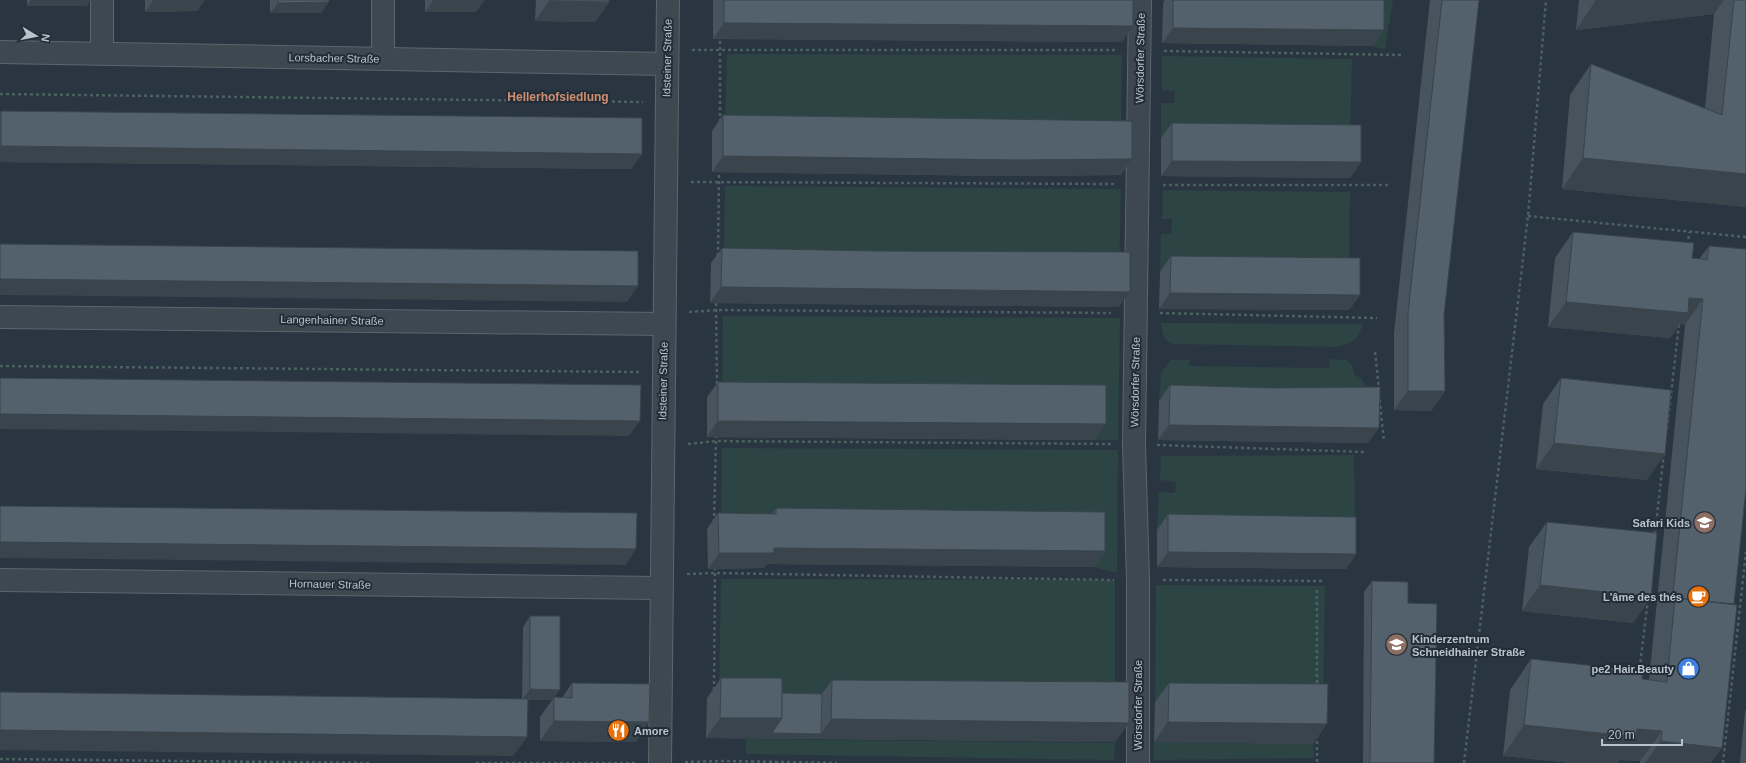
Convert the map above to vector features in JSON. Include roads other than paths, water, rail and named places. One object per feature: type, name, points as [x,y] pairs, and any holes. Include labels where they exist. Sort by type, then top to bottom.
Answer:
[{"type":"street","points":[[102,0],[102,53]]},
{"type":"street","points":[[383,0],[383,58]]},
{"type":"street","name":"Idsteiner Straße","points":[[660,763],[662,448],[668,0]]},
{"type":"street","name":"Wörsdorfer Straße","points":[[1138,763],[1138,580],[1134,444],[1140,0]]},
{"type":"street","name":"Lorsbacher Straße","points":[[0,52],[383,58],[667,57]]},
{"type":"street","name":"Langenhainer Straße","points":[[0,317],[664,319]]},
{"type":"street","name":"Hornauer Straße","points":[[0,580],[661,582]]},
{"type":"place","name":"Safari Kids","points":[[1705,523]]},
{"type":"place","name":"L'âme des thés","points":[[1698,597]]},
{"type":"place","name":"Kinderzentrum Schneidhainer Straße","points":[[1397,645]]},
{"type":"place","name":"pe2 Hair.Beauty","points":[[1689,669]]},
{"type":"place","name":"Amore","points":[[619,731]]},
{"type":"district","name":"Hellerhofsiedlung","points":[[558,97]]}]
